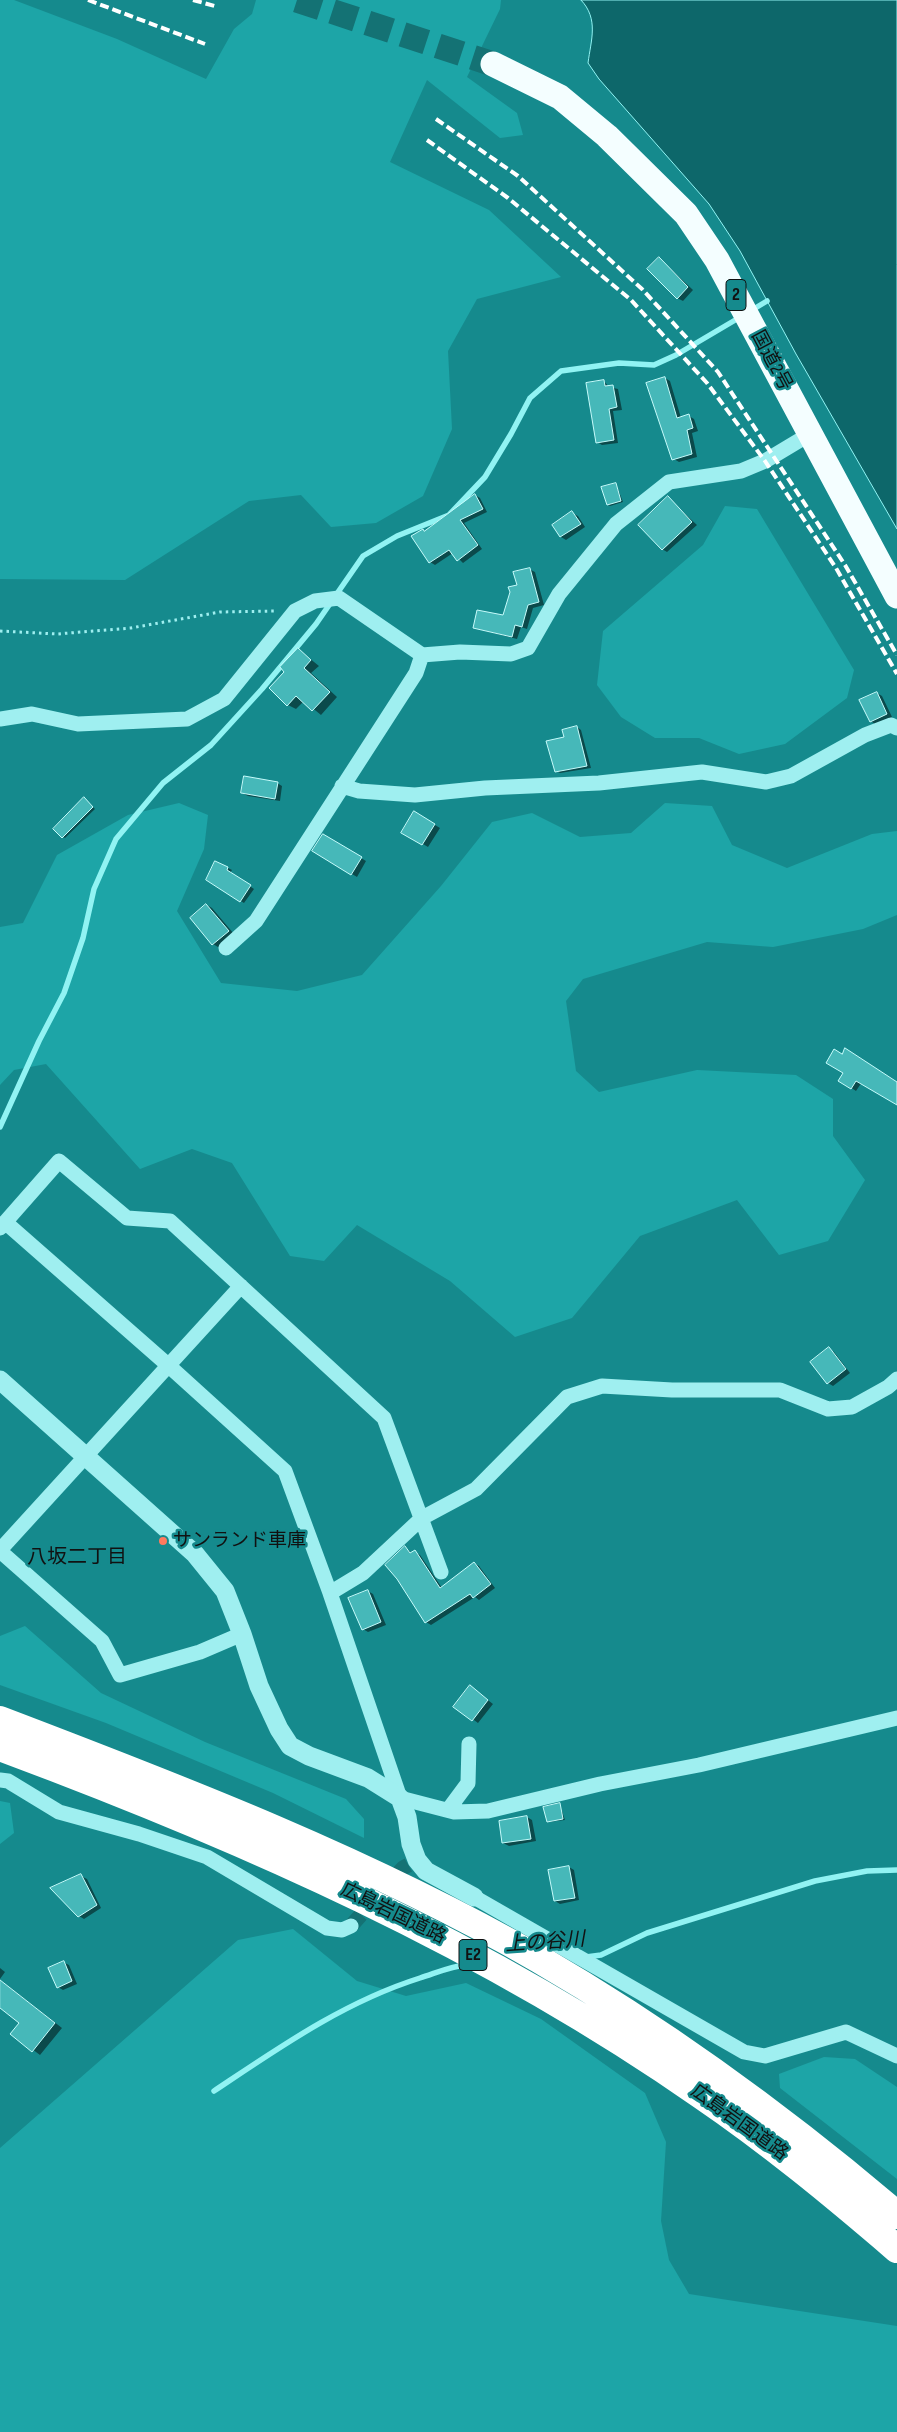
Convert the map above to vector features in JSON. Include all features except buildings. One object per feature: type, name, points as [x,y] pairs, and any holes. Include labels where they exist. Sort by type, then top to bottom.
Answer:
[{"type":"highway","name":"国道2号","points":[[494,64],[560,97],[607,136],[686,214],[717,260],[897,596]]},
{"type":"highway","name":"広島岩国道路","points":[[0,1720],[159,1780],[251,1818],[397,1885],[538,1959],[717,2072],[824,2153],[897,2215]]},
{"type":"highway","name":"広島岩国道路","points":[[0,1746],[308,1872],[452,1943],[606,2033],[702,2094],[807,2173],[897,2249]]},
{"type":"street","points":[[0,718],[32,714],[78,724],[187,719],[224,700],[295,610],[315,601],[339,598],[422,655],[460,652],[511,654],[528,648],[559,594],[616,524],[669,482],[741,472],[765,461],[810,434]]},
{"type":"street","points":[[226,948],[256,921],[416,673],[422,655]]},
{"type":"street","points":[[342,786],[359,790],[415,794],[485,788],[599,783],[702,772],[766,782],[791,776],[864,735],[891,725],[897,728]]},
{"type":"street","points":[[441,1572],[384,1418],[170,1221],[127,1218],[60,1161],[3,1225],[170,1366],[284,1470],[330,1593],[407,1817],[411,1844],[416,1860],[426,1871],[744,2052],[766,2056],[846,2032],[897,2056]]},
{"type":"street","points":[[240,1286],[170,1366],[84,1456],[0,1551],[102,1641],[120,1675],[200,1652],[242,1634]]},
{"type":"street","points":[[330,1593],[362,1573],[422,1518],[476,1489],[568,1397],[602,1386],[672,1390],[780,1390],[828,1409],[852,1407],[897,1379]]},
{"type":"street","points":[[0,1380],[195,1554],[225,1591],[242,1634],[259,1686],[290,1746],[309,1756],[368,1778],[400,1798],[448,1810],[488,1811],[897,1718]]},
{"type":"street","points":[[448,1810],[468,1783],[469,1744]]},
{"type":"street","points":[[0,1780],[8,1781],[58,1812],[139,1834],[207,1857],[327,1928],[342,1930],[351,1926]]},
{"type":"path","points":[[0,631],[57,634],[131,628],[220,612],[295,610]]},
{"type":"shaded area","points":[[0,0],[14,0],[117,39],[206,79],[234,29],[252,14],[256,0],[501,0],[500,9],[467,77],[517,113],[523,135],[500,138],[427,80],[390,162],[489,210],[561,277],[477,299],[448,351],[452,429],[423,496],[376,523],[331,527],[301,495],[249,501],[125,580],[0,579]]},
{"type":"shaded area","points":[[581,0],[897,0],[897,529],[796,354],[740,251],[709,204],[599,79],[588,63],[592,38],[592,22],[587,7]]},
{"type":"shaded area","points":[[725,506],[757,509],[854,670],[847,698],[785,744],[739,754],[699,738],[655,738],[621,717],[597,685],[603,631],[703,545]]},
{"type":"shaded area","points":[[179,803],[208,815],[204,849],[177,911],[221,983],[297,991],[362,975],[441,886],[492,822],[532,813],[580,837],[631,833],[665,803],[712,806],[732,845],[787,868],[872,834],[897,831],[897,915],[863,929],[773,947],[707,942],[583,979],[566,1001],[576,1071],[599,1092],[697,1070],[796,1075],[833,1099],[833,1136],[865,1180],[828,1241],[779,1255],[737,1200],[640,1236],[572,1318],[515,1337],[450,1281],[357,1225],[324,1261],[290,1256],[232,1163],[192,1149],[140,1169],[46,1064],[14,1070],[0,1085],[0,927],[23,923],[57,855],[128,815]]},
{"type":"shaded area","points":[[25,1626],[101,1693],[205,1742],[346,1799],[364,1819],[364,1838],[273,1793],[106,1723],[0,1685],[0,1636]]},
{"type":"shaded area","points":[[0,1801],[10,1803],[14,1833],[0,1844]]},
{"type":"shaded area","points":[[293,1929],[357,1981],[406,1996],[466,1983],[541,2019],[645,2093],[666,2142],[661,2221],[669,2260],[689,2294],[897,2326],[897,2432],[0,2432],[0,2148],[238,1940]]},
{"type":"shaded area","points":[[824,2057],[855,2059],[897,2087],[897,2179],[780,2088],[779,2074]]},
{"type":"waterway","points":[[752,310],[767,301]]},
{"type":"waterway","points":[[0,1127],[39,1041],[64,993],[83,938],[94,889],[116,839],[163,783],[211,745],[262,689],[316,624],[363,556],[397,536],[449,515],[485,477],[530,398],[561,371],[619,363],[654,365],[676,355],[742,316]]},
{"type":"waterway","name":"上の谷川","points":[[586,1957],[601,1955],[647,1933],[815,1881],[867,1871],[897,1870]]},
{"type":"waterway","name":"上の谷川","points":[[214,2091],[313,2027],[365,2000],[392,1988],[438,1972],[467,1965]]},
{"type":"tunnel","points":[[297,0],[493,64]]},
{"type":"tunnel","points":[[351,1926],[403,1868],[417,1860]]},
{"type":"railway","points":[[88,0],[205,44]]},
{"type":"railway","points":[[193,0],[218,7]]},
{"type":"railway","points":[[436,119],[518,176],[642,289],[718,372],[845,565],[897,655]]},
{"type":"railway","points":[[427,140],[508,198],[631,300],[707,383],[765,461],[836,568],[897,674]]},
{"type":"place","name":"サンランド車庫","points":[[163,1541]]},
{"type":"district","name":"八坂二丁目","points":[[77,1558]]}]
